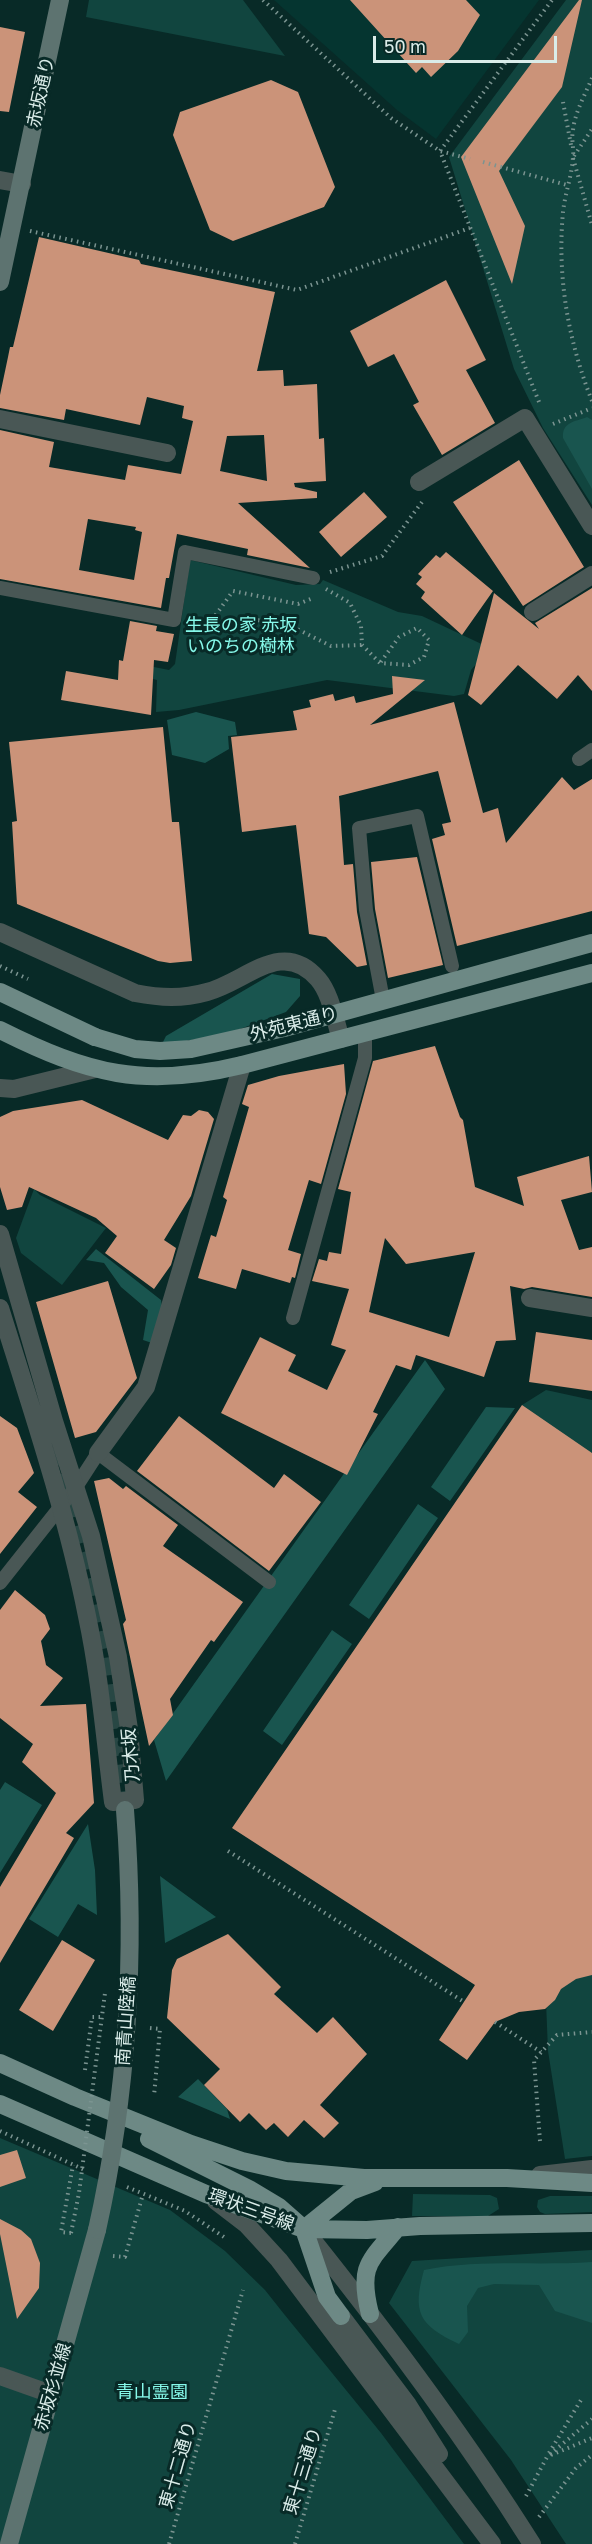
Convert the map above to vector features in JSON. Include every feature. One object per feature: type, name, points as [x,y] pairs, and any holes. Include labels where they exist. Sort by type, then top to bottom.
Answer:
[{"type":"main road","name":"赤坂通り","points":[[0,282],[60,0]]},
{"type":"main road","name":"外苑東通り","points":[[0,992],[95,1037],[135,1049],[176,1051],[284,1028],[592,943]]},
{"type":"main road","name":"外苑東通り","points":[[0,1030],[43,1052],[95,1069],[159,1077],[197,1074],[242,1065],[592,973]]},
{"type":"main road","name":"南青山陸橋","points":[[97,2230],[114,2141],[128,2021],[130,1900],[125,1810]]},
{"type":"main road","points":[[0,2063],[75,2097],[191,2144],[242,2161],[286,2172],[394,2178],[518,2178],[592,2183]]},
{"type":"main road","points":[[75,2097],[81,2105],[249,2189],[279,2207],[304,2229],[327,2297],[341,2316]]},
{"type":"main road","name":"環状三号線","points":[[0,2104],[206,2194],[304,2229],[367,2230],[398,2227],[592,2223]]},
{"type":"main road","points":[[304,2229],[351,2192],[365,2184],[394,2178]]},
{"type":"main road","points":[[370,2314],[364,2290],[364,2278],[368,2264],[398,2227]]},
{"type":"main road","name":"赤坂杉並線","points":[[9,2544],[97,2230]]},
{"type":"street","points":[[0,180],[22,184]]},
{"type":"street","points":[[419,482],[525,418],[592,526]]},
{"type":"street","points":[[0,419],[167,453]]},
{"type":"street","points":[[532,612],[592,575]]},
{"type":"street","points":[[0,933],[135,993],[159,998],[186,998],[210,991],[272,961],[292,962],[308,970],[319,980],[341,1039]]},
{"type":"street","points":[[98,1453],[147,1387],[242,1065]]},
{"type":"street","points":[[0,1088],[14,1089],[95,1069]]},
{"type":"street","name":"乃木坂","points":[[0,1234],[91,1536],[118,1657],[129,1729],[135,1800],[113,1802],[94,1652],[61,1504],[0,1308]]},
{"type":"street","points":[[530,1298],[592,1308]]},
{"type":"street","points":[[518,2178],[592,2169]]},
{"type":"street","points":[[206,2194],[228,2209],[263,2241],[450,2480]]},
{"type":"street","points":[[304,2229],[485,2469],[532,2544]]},
{"type":"street","points":[[341,2316],[408,2405],[450,2480],[492,2544]]},
{"type":"street","points":[[0,2376],[51,2394]]},
{"type":"lane","points":[[0,588],[174,620],[184,552],[313,578]]},
{"type":"lane","points":[[579,759],[592,750]]},
{"type":"lane","points":[[383,1000],[366,910],[359,828],[417,816],[453,966]]},
{"type":"lane","points":[[293,1318],[364,1058],[365,1033]]},
{"type":"lane","points":[[0,1583],[76,1487],[98,1453],[268,1582]]},
{"type":"path","points":[[263,0],[391,118],[440,151],[470,159]]},
{"type":"path","points":[[440,151],[552,0]]},
{"type":"path","points":[[592,78],[572,130],[573,158],[567,185],[561,246],[565,307],[577,363],[592,401]]},
{"type":"path","points":[[562,102],[573,158],[592,225]]},
{"type":"path","points":[[573,158],[592,129]]},
{"type":"path","points":[[440,151],[540,404]]},
{"type":"path","points":[[483,162],[567,185]]},
{"type":"path","points":[[12,231],[33,231],[297,290],[470,228]]},
{"type":"path","points":[[552,433],[549,425],[592,408]]},
{"type":"path","points":[[313,578],[382,556],[424,499],[419,482]]},
{"type":"path","points":[[212,620],[233,591],[298,604],[331,592],[350,603],[361,626],[362,645],[380,663],[409,665],[424,657],[429,640],[417,628],[399,637],[380,663]]},
{"type":"path","points":[[174,620],[279,620],[331,646],[362,645]]},
{"type":"path","points":[[0,966],[28,979]]},
{"type":"path","points":[[228,1851],[464,2002]]},
{"type":"path","points":[[73,2165],[61,2232],[71,2233],[79,2193],[105,1988]]},
{"type":"path","points":[[85,2070],[92,2017],[101,2017]]},
{"type":"path","points":[[495,2022],[541,2052]]},
{"type":"path","points":[[150,2028],[160,2029],[154,2096]]},
{"type":"path","points":[[540,2141],[534,2060],[557,2035],[592,2032]]},
{"type":"path","points":[[0,2131],[93,2173]]},
{"type":"path","points":[[123,2186],[185,2211],[231,2241]]},
{"type":"path","points":[[113,2256],[125,2258],[143,2194]]},
{"type":"path","name":"東十二通り","points":[[169,2544],[243,2290]]},
{"type":"path","points":[[524,2499],[581,2400]]},
{"type":"path","name":"東十三通り","points":[[295,2544],[336,2406]]},
{"type":"path","points":[[547,2457],[592,2419]]},
{"type":"path","points":[[547,2457],[592,2438]]},
{"type":"path","points":[[537,2520],[576,2468],[592,2455]]},
{"type":"shaded area","points":[[274,0],[539,0],[436,139],[397,110]]},
{"type":"shaded area","points":[[587,417],[592,420],[592,489],[563,438],[564,429],[567,426]]},
{"type":"shaded area","points":[[196,712],[235,722],[237,735],[228,736],[229,749],[205,763],[172,755],[167,720]]},
{"type":"shaded area","points":[[272,974],[300,979],[300,996],[286,1012],[221,1036],[162,1044],[166,1036]]},
{"type":"shaded area","points":[[96,1249],[161,1300],[163,1313],[152,1343],[143,1340],[148,1310],[121,1287],[104,1263],[86,1260]]},
{"type":"shaded area","points":[[425,1360],[445,1389],[166,1781],[154,1740]]},
{"type":"shaded area","points":[[486,1407],[515,1408],[450,1501],[431,1487]]},
{"type":"shaded area","points":[[418,1504],[438,1518],[369,1619],[349,1605]]},
{"type":"shaded area","points":[[332,1630],[352,1644],[282,1745],[263,1731]]},
{"type":"shaded area","points":[[5,1782],[42,1805],[0,1873],[0,1790]]},
{"type":"shaded area","points":[[88,1824],[95,1870],[97,1915],[78,1904],[58,1937],[29,1919]]},
{"type":"shaded area","points":[[160,1876],[216,1917],[165,1943]]},
{"type":"shaded area","points":[[198,2079],[227,2109],[230,2119],[178,2097]]},
{"type":"shaded area","points":[[592,2262],[592,2323],[555,2311],[539,2285],[494,2284],[478,2288],[467,2306],[468,2332],[459,2344],[427,2324],[419,2307],[420,2285],[424,2270],[487,2264]]},
{"type":"green space","points":[[89,0],[243,0],[285,56],[86,17]]},
{"type":"green space","points":[[566,0],[592,0],[592,505],[543,428],[514,369],[449,157]]},
{"type":"green space","name":"生長の家 赤坂 いのちの樹林","points":[[190,560],[296,585],[320,584],[323,580],[398,612],[422,616],[490,648],[471,670],[464,694],[454,696],[327,680],[179,710],[156,712],[157,680],[149,678],[149,666],[169,670],[175,664]]},
{"type":"green space","points":[[34,1189],[40,1195],[106,1228],[62,1285],[21,1253],[16,1238]]},
{"type":"green space","points":[[546,1390],[592,1400],[592,2156],[565,2159],[548,2051],[522,1405]]},
{"type":"green space","name":"青山霊園","points":[[0,2138],[170,2210],[225,2251],[265,2290],[381,2433],[464,2544],[0,2544]]},
{"type":"green space","points":[[413,2194],[490,2195],[497,2198],[499,2209],[488,2216],[412,2216]]},
{"type":"green space","points":[[550,2196],[592,2196],[592,2212],[545,2214],[540,2212],[537,2207],[538,2200]]},
{"type":"green space","points":[[592,2250],[592,2544],[566,2544],[511,2460],[389,2303],[412,2261]]},
{"type":"building","points":[[350,0],[466,0],[480,15],[458,51],[431,77],[422,67],[416,73]]},
{"type":"building","points":[[579,0],[582,0],[562,87],[499,171],[525,226],[512,284],[461,157]]},
{"type":"building","points":[[0,27],[25,32],[9,112],[0,111]]},
{"type":"building","points":[[271,80],[298,92],[335,187],[324,207],[233,241],[210,230],[173,135],[180,112]]},
{"type":"building","points":[[39,237],[139,260],[141,264],[275,292],[257,371],[283,370],[284,386],[317,384],[319,439],[324,438],[326,481],[294,483],[295,487],[317,492],[317,498],[238,503],[310,568],[247,555],[248,549],[177,534],[161,608],[0,579],[0,430],[54,442],[49,467],[125,480],[128,465],[181,474],[193,421],[182,418],[184,406],[147,397],[140,425],[66,409],[64,420],[0,408],[0,395],[10,347],[13,347]],"holes":[[[264,435],[267,481],[220,471],[227,436]],[[88,519],[136,527],[135,530],[142,532],[134,580],[79,570]]]},
{"type":"building","points":[[446,280],[486,360],[466,370],[495,423],[442,455],[413,405],[419,402],[394,354],[368,367],[350,331]]},
{"type":"building","points":[[519,460],[584,567],[523,606],[453,502]]},
{"type":"building","points":[[364,492],[387,517],[341,557],[319,532]]},
{"type":"building","points":[[446,552],[493,591],[462,635],[421,598],[425,592],[416,584],[422,577],[418,574],[436,555],[440,558]]},
{"type":"building","points":[[592,588],[592,691],[578,675],[557,699],[518,665],[481,705],[468,695],[494,593],[539,629],[535,623]]},
{"type":"building","points":[[130,621],[157,626],[156,631],[174,634],[168,662],[154,660],[151,715],[61,700],[66,671],[118,680],[119,660],[123,661]]},
{"type":"building","points":[[392,676],[425,680],[370,725],[454,702],[483,813],[498,808],[506,843],[562,777],[574,790],[592,779],[592,911],[457,946],[432,839],[445,835],[442,824],[451,822],[438,771],[339,796],[344,865],[353,864],[357,912],[367,965],[357,967],[326,937],[309,934],[296,825],[242,832],[231,737],[297,730],[293,711],[311,707],[309,700],[333,694],[335,701],[354,696],[356,703],[393,694]]},
{"type":"building","points":[[163,727],[172,822],[179,822],[192,961],[170,963],[158,961],[17,904],[12,822],[17,821],[9,742]]},
{"type":"building","points":[[417,857],[443,965],[388,978],[375,909],[371,862]]},
{"type":"building","points":[[435,1046],[463,1120],[475,1187],[524,1206],[517,1177],[589,1156],[592,1192],[561,1200],[579,1250],[592,1247],[592,1297],[532,1287],[524,1289],[510,1286],[516,1340],[496,1341],[484,1377],[416,1355],[411,1370],[396,1365],[373,1412],[378,1414],[347,1475],[221,1413],[260,1337],[296,1355],[288,1371],[327,1390],[346,1350],[331,1345],[349,1289],[312,1281],[319,1259],[327,1261],[329,1252],[341,1254],[351,1192],[338,1189],[373,1061]],"holes":[[[385,1238],[406,1264],[475,1252],[449,1337],[369,1312]]]},
{"type":"building","points":[[344,1064],[346,1094],[321,1184],[309,1180],[288,1250],[301,1254],[295,1278],[292,1277],[290,1283],[242,1269],[236,1289],[198,1278],[211,1235],[216,1237],[227,1200],[223,1197],[249,1107],[242,1104],[248,1085],[279,1076]]},
{"type":"building","points":[[82,1100],[168,1140],[183,1115],[191,1116],[199,1110],[208,1112],[214,1119],[191,1196],[164,1240],[176,1248],[171,1265],[154,1289],[105,1253],[117,1236],[96,1218],[29,1187],[22,1207],[7,1210],[0,1187],[0,1117],[13,1111]]},
{"type":"building","points":[[108,1281],[137,1378],[96,1432],[75,1438],[36,1302]]},
{"type":"building","points":[[536,1332],[592,1340],[592,1391],[529,1382]]},
{"type":"building","points":[[522,1405],[592,1453],[592,1975],[576,1979],[561,1989],[555,2000],[545,2009],[519,2012],[495,2022],[467,2060],[439,2040],[475,1985],[232,1828]]},
{"type":"building","points":[[0,1416],[17,1428],[34,1473],[18,1492],[37,1507],[0,1554]]},
{"type":"building","points":[[179,1416],[274,1488],[284,1474],[321,1502],[269,1571],[137,1471]]},
{"type":"building","points":[[109,1478],[123,1489],[126,1486],[178,1525],[163,1546],[243,1602],[214,1642],[211,1640],[170,1699],[173,1715],[149,1746],[123,1624],[126,1620],[94,1481]]},
{"type":"building","points":[[15,1590],[45,1615],[50,1629],[41,1641],[46,1665],[63,1678],[40,1706],[86,1704],[94,1803],[66,1833],[74,1838],[0,1963],[0,1887],[56,1793],[22,1762],[33,1744],[0,1718],[0,1610]]},
{"type":"building","points":[[228,1934],[281,1987],[274,1994],[317,2033],[333,2017],[367,2054],[320,2105],[339,2123],[324,2138],[304,2120],[288,2137],[274,2123],[266,2130],[249,2113],[240,2122],[204,2085],[220,2069],[167,2018],[172,1970],[177,1959]]},
{"type":"building","points":[[62,1940],[95,1960],[53,2031],[19,2010]]},
{"type":"building","points":[[17,2150],[26,2178],[0,2187],[0,2155]]},
{"type":"building","points":[[0,2219],[21,2230],[31,2239],[40,2263],[39,2288],[17,2319],[0,2234]]},
{"type":"tunnel","points":[[54,1448],[87,1567],[105,1651],[125,1810]]}]
